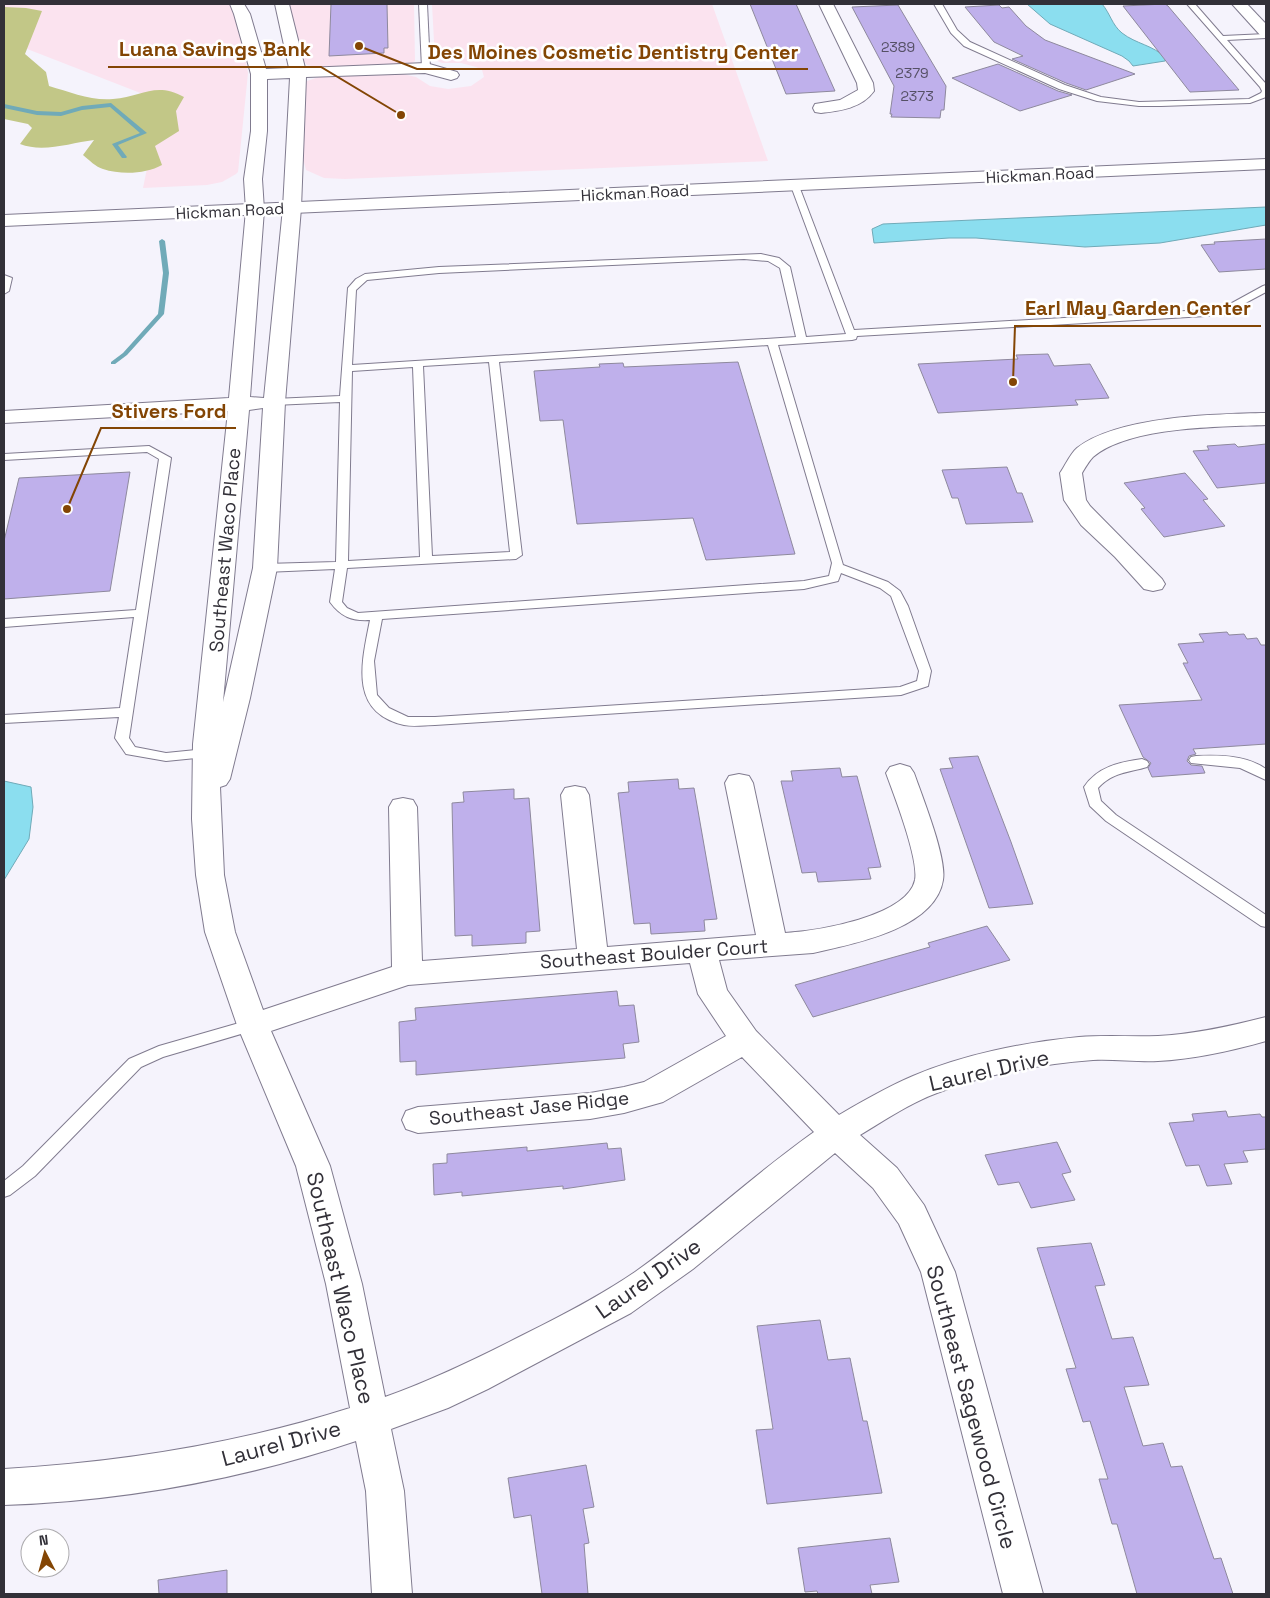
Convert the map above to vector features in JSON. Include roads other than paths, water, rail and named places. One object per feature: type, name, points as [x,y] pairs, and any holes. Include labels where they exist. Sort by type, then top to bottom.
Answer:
[{"type":"main road","name":"Southeast Waco Place","points":[[236,4],[242,14],[258,74],[259,131],[253,179],[248,198],[239,404],[206,753],[206,819],[210,875],[220,932],[253,1024],[313,1166],[344,1284],[385,1491],[392,1594]]},
{"type":"main road","name":"Southeast Waco Place","points":[[206,819],[238,698],[265,568],[274,402],[297,197],[298,73],[282,4]]},
{"type":"main road","points":[[821,108],[843,105],[862,96],[866,90],[865,83],[826,4]]},
{"type":"main road","points":[[1239,4],[1266,35]]},
{"type":"main road","points":[[258,74],[426,68],[452,76]]},
{"type":"main road","name":"Hickman Road","points":[[4,221],[248,198],[795,186],[1266,164]]},
{"type":"main road","points":[[4,417],[274,402]]},
{"type":"main road","points":[[1153,584],[1086,516],[1076,501],[1071,486],[1072,472],[1079,459],[1097,444],[1124,433],[1169,426],[1266,419]]},
{"type":"main road","name":"Southeast Boulder Court","points":[[253,1024],[407,974],[813,942],[898,916],[912,907],[923,895],[929,880],[927,861],[900,773]]},
{"type":"main road","points":[[739,783],[772,945]]},
{"type":"main road","points":[[575,795],[593,959]]},
{"type":"main road","points":[[403,807],[407,974]]},
{"type":"main road","name":"Southeast Sagewood Circle","points":[[703,951],[706,973],[713,994],[745,1040],[836,1133],[885,1178],[912,1215],[938,1272],[1023,1594]]},
{"type":"main road","name":"Laurel Drive","points":[[4,1487],[70,1484],[222,1460],[302,1440],[424,1400],[480,1374],[598,1314],[645,1285],[836,1133],[878,1107],[922,1085],[972,1070],[1030,1057],[1094,1048],[1163,1048],[1243,1036],[1266,1029]]},
{"type":"main road","name":"Southeast Jase Ridge","points":[[418,1120],[590,1106],[624,1100],[652,1093],[745,1040]]},
{"type":"lane","points":[[423,4],[426,68]]},
{"type":"lane","points":[[938,4],[961,39],[990,55],[1079,94],[1114,101],[1161,104],[1250,101],[1264,95],[1266,91],[1263,86],[1191,4]]},
{"type":"lane","points":[[1221,38],[1266,35]]},
{"type":"lane","points":[[347,368],[852,337],[795,186]]},
{"type":"lane","points":[[772,342],[838,562],[834,578],[804,585],[356,617],[343,611],[336,602],[342,565],[348,312],[351,290],[365,277],[439,270],[744,256],[771,257],[780,261],[784,267],[802,340]]},
{"type":"lane","points":[[4,278],[7,278],[4,292]]},
{"type":"lane","points":[[850,333],[1223,312],[1266,288]]},
{"type":"lane","points":[[265,568],[516,555],[494,359]]},
{"type":"lane","points":[[418,364],[426,560]]},
{"type":"lane","points":[[274,402],[345,399]]},
{"type":"lane","points":[[4,457],[149,448],[165,458],[122,738],[131,751],[166,757],[206,753]]},
{"type":"lane","points":[[377,615],[368,661],[370,696],[384,711],[406,721],[435,721],[891,692],[901,691],[923,683],[925,671],[896,594],[884,585],[837,567]]},
{"type":"lane","points":[[4,623],[141,613]]},
{"type":"lane","points":[[4,719],[126,712]]},
{"type":"lane","points":[[1196,760],[1242,763],[1260,771],[1266,776]]},
{"type":"lane","points":[[1142,764],[1125,766],[1102,774],[1091,787],[1095,803],[1111,818],[1265,919]]},
{"type":"lane","points":[[4,1190],[29,1171],[135,1063],[159,1052],[253,1024]]},
{"type":"water","points":[[1027,4],[1102,4],[1122,33],[1156,50],[1166,58],[1165,61],[1133,66],[1122,56],[1050,24]]},
{"type":"water","points":[[1266,207],[1266,225],[1160,243],[1085,247],[976,238],[949,238],[874,243],[872,229],[883,224]]},
{"type":"water","points":[[4,781],[31,787],[33,807],[29,839],[4,880]]},
{"type":"waterway","points":[[4,106],[37,113],[61,114],[82,108],[111,105],[144,133],[115,144],[124,157]]},
{"type":"waterway","points":[[113,363],[125,354],[161,314],[166,273],[162,241]]},
{"type":"place","name":"Des Moines Cosmetic Dentistry Center","points":[[359,46]]},
{"type":"place","name":"Luana Savings Bank","points":[[401,115]]},
{"type":"place","name":"Earl May Garden Center","points":[[1013,382]]},
{"type":"place","name":"Stivers Ford","points":[[67,509]]}]
